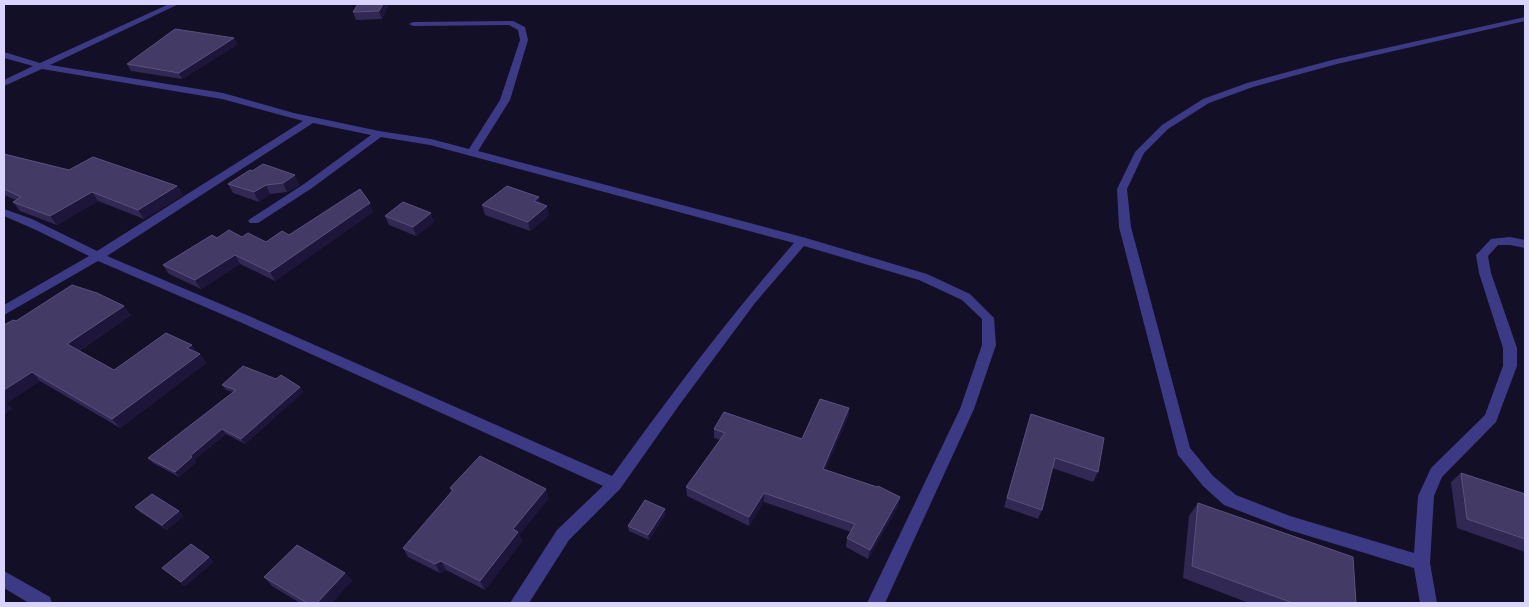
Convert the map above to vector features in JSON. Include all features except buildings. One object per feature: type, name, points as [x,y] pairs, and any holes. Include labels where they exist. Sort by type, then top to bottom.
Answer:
[{"type":"street","points":[[4,83],[175,4]]},
{"type":"street","points":[[1422,563],[1289,523],[1230,500],[1208,481],[1183,451],[1125,227],[1122,189],[1140,152],[1165,127],[1206,101],[1250,85],[1335,62],[1525,19]]},
{"type":"street","points":[[413,24],[510,23],[522,28],[524,40],[505,100],[471,154]]},
{"type":"street","points":[[4,55],[41,66],[223,96],[312,120],[430,142],[802,241],[923,276],[966,297],[988,318],[989,345],[967,409],[876,603]]},
{"type":"street","points":[[4,311],[98,256],[312,120]]},
{"type":"street","points":[[254,221],[315,181],[379,134]]},
{"type":"street","points":[[4,212],[98,256],[213,306],[249,319],[292,341],[615,484]]},
{"type":"street","points":[[519,603],[563,535],[615,484],[675,400],[751,300],[802,241]]},
{"type":"street","points":[[1428,603],[1422,563],[1426,496],[1436,473],[1491,418],[1510,366],[1510,348],[1482,255],[1495,242],[1510,241],[1525,244]]},
{"type":"street","points":[[4,579],[44,603]]}]
